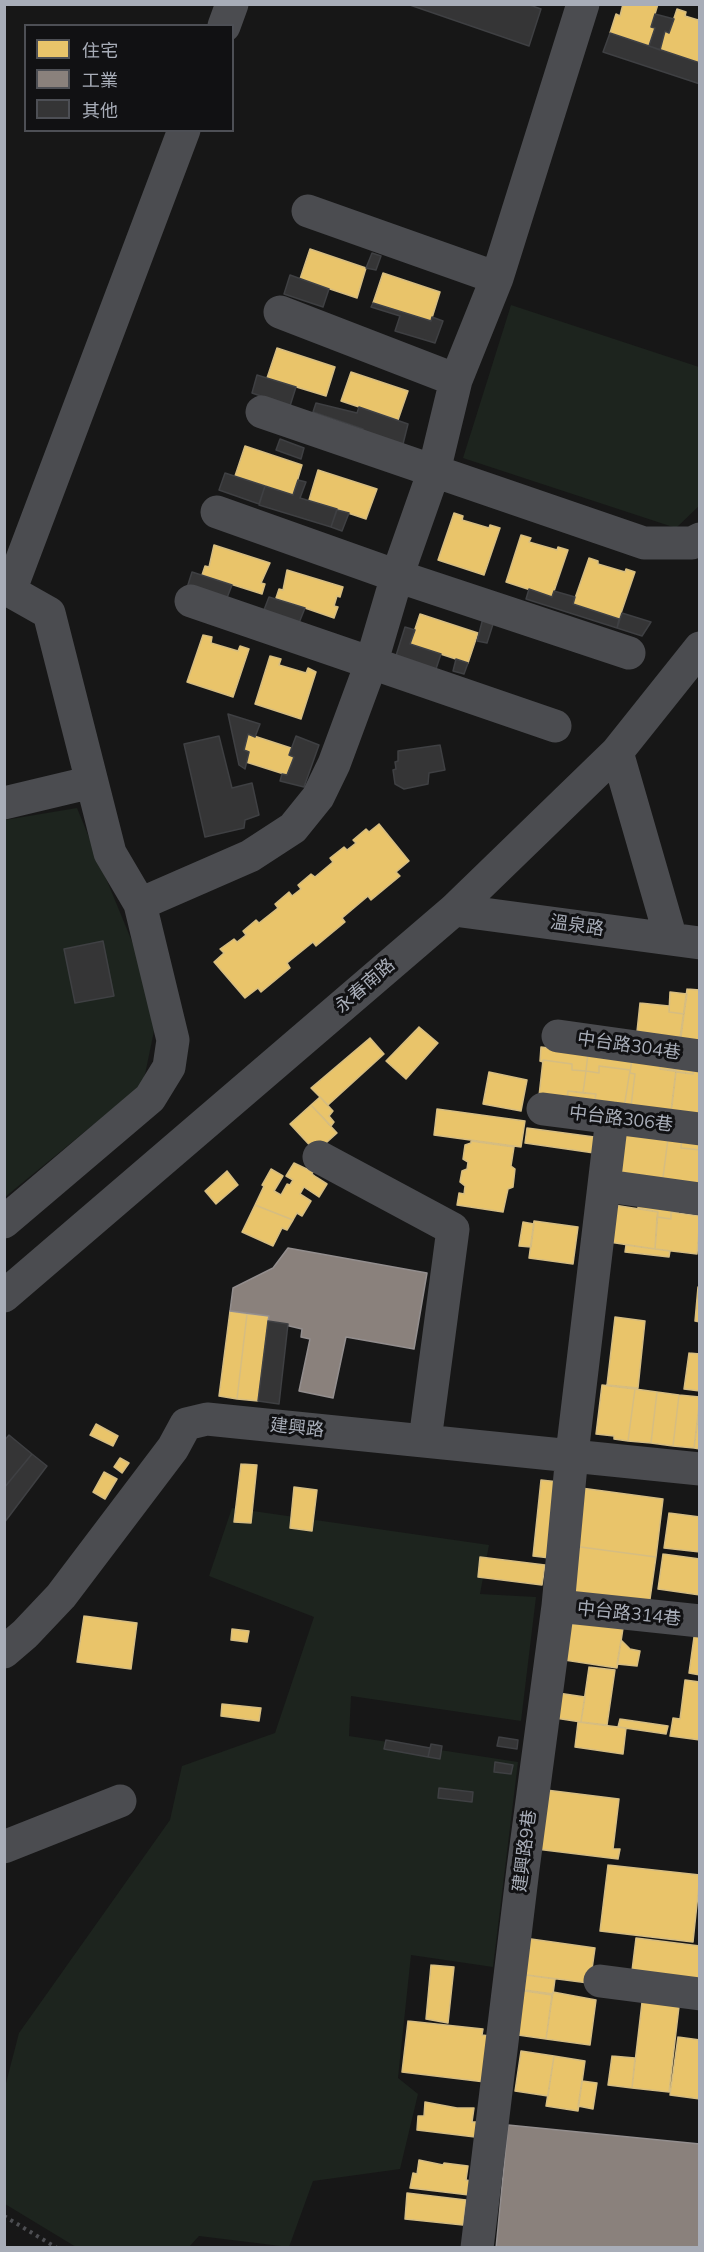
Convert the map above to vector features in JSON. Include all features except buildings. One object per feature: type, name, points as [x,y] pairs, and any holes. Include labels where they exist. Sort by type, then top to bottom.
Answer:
[{"type":"street","points":[[225,24],[232,4]]},
{"type":"street","points":[[140,904],[250,856],[293,828],[318,797],[334,764],[371,664],[397,576],[434,471],[456,380],[497,278],[583,4]]},
{"type":"street","points":[[4,1222],[150,1098],[169,1067],[173,1040],[140,904],[110,853],[49,613],[7,598],[183,132]]},
{"type":"street","points":[[308,211],[497,278]]},
{"type":"street","points":[[280,312],[456,380]]},
{"type":"street","points":[[262,412],[644,543],[692,543],[699,539]]},
{"type":"street","points":[[217,512],[397,576],[629,653]]},
{"type":"street","points":[[191,601],[555,726]]},
{"type":"street","name":"永春南路","points":[[4,1296],[453,910],[617,752],[699,648]]},
{"type":"street","points":[[617,752],[685,941]]},
{"type":"street","points":[[4,803],[92,782]]},
{"type":"street","name":"溫泉路","points":[[453,910],[685,941]]},
{"type":"street","name":"中台路304巷","points":[[558,1036],[699,1056]]},
{"type":"street","name":"中台路306巷","points":[[543,1109],[699,1129]]},
{"type":"street","name":"建興路9巷","points":[[477,2247],[558,1606],[572,1454],[612,1118]]},
{"type":"street","points":[[319,1157],[453,1229],[425,1440]]},
{"type":"street","points":[[621,1188],[699,1199]]},
{"type":"street","name":"建興路","points":[[4,1652],[25,1634],[61,1596],[173,1448],[186,1424],[207,1419],[572,1454],[699,1469]]},
{"type":"street","name":"中台路314巷","points":[[558,1606],[699,1621]]},
{"type":"street","points":[[4,1847],[120,1801]]},
{"type":"street","points":[[600,1981],[699,1994]]},
{"type":"path","points":[[4,2216],[57,2247]]},
{"type":"shaded area","points":[[511,305],[699,367],[699,506],[676,528],[463,458]]},
{"type":"shaded area","points":[[77,808],[159,1007],[143,1084],[5,1197],[5,820]]},
{"type":"shaded area","points":[[232,1508],[489,1545],[480,1594],[536,1597],[521,1721],[351,1696],[349,1736],[518,1762],[493,1967],[411,1955],[398,2078],[418,2094],[400,2169],[313,2181],[289,2247],[199,2236],[189,2247],[76,2247],[5,2204],[5,2087],[19,2033],[170,1820],[182,1766],[275,1733],[314,1617],[209,1576]]}]
